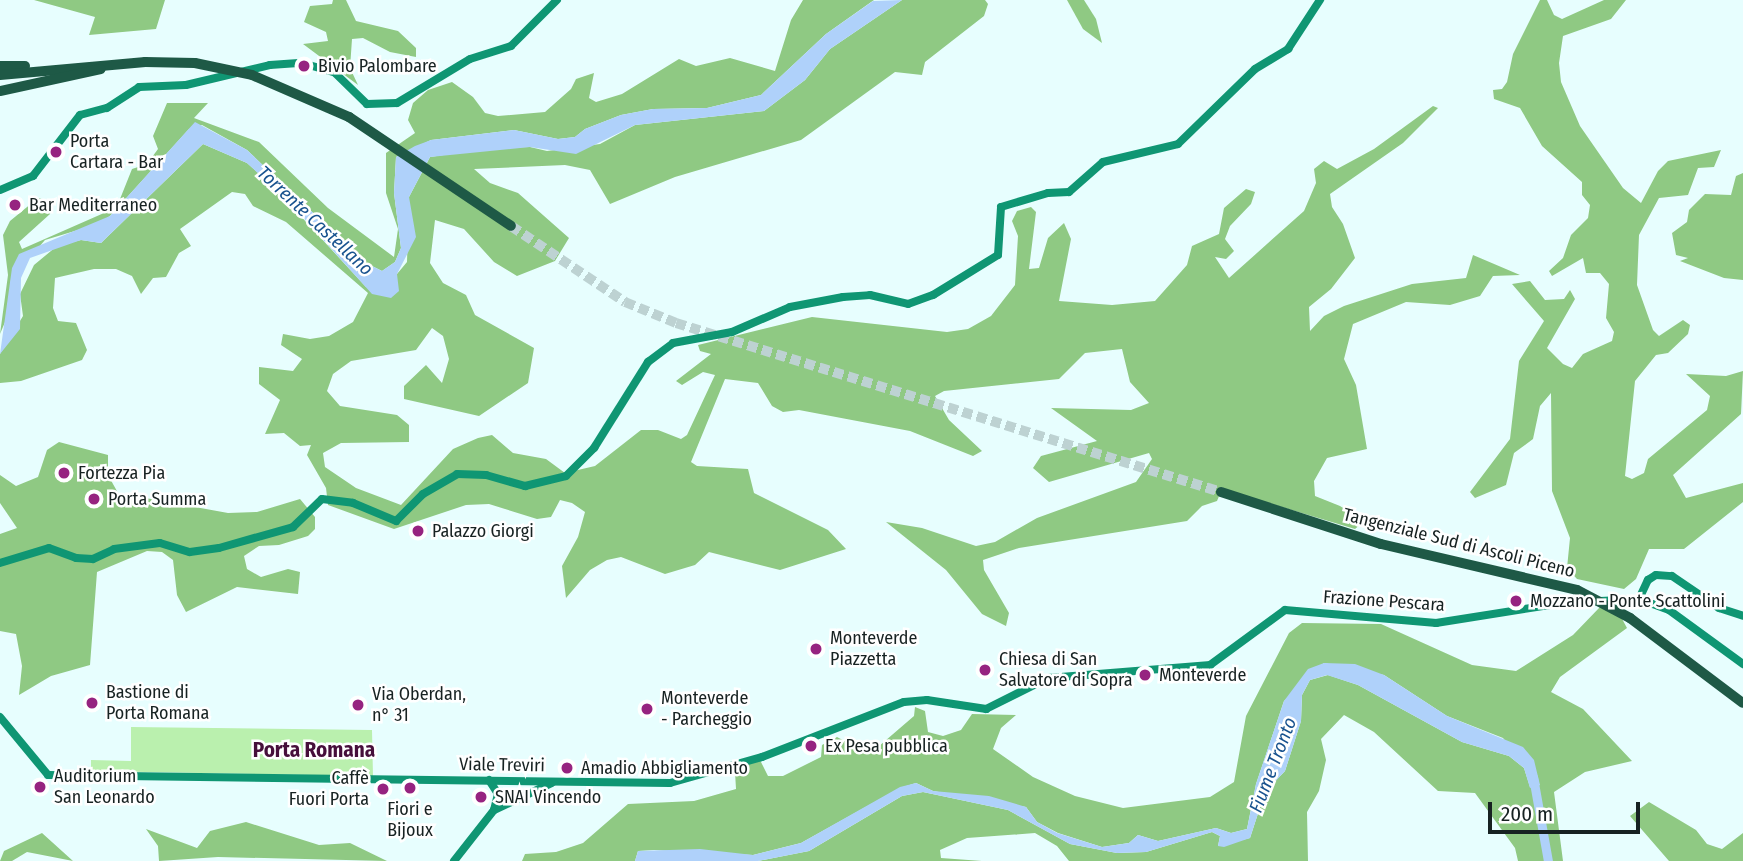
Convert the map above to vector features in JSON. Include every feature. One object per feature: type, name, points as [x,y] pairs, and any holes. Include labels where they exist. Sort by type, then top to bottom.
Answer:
[{"type":"highway","points":[[0,91],[79,76],[117,63]]},
{"type":"highway","points":[[0,75],[117,63],[195,64],[262,78],[326,104],[511,226]]},
{"type":"highway","points":[[0,66],[80,66]]},
{"type":"highway","name":"Tangenziale Sud di Ascoli Piceno","points":[[1221,492],[1368,541],[1558,584],[1630,618],[1743,703]]},
{"type":"highway","points":[[1677,653],[1743,694]]},
{"type":"street","points":[[0,190],[14,187],[33,176],[80,115],[107,108],[139,87],[186,85],[270,65],[302,63],[334,72],[367,104],[397,103],[470,59],[511,46],[557,0]]},
{"type":"street","points":[[0,563],[50,548],[76,558],[93,559],[114,549],[160,543],[190,552],[219,548],[293,527],[307,510],[322,499],[334,498],[396,521],[423,494],[457,474],[486,475],[525,486],[545,485],[582,464],[636,378],[673,343],[732,332],[790,307],[843,297],[870,295],[908,304],[933,295],[998,255],[1001,207],[1024,198],[1069,192],[1103,162],[1178,144],[1255,69],[1288,48],[1320,0]]},
{"type":"street","points":[[1639,599],[1656,575],[1672,576],[1719,608],[1743,616]]},
{"type":"street","name":"Frazione Pescara","points":[[909,701],[986,709],[1048,678],[1210,666],[1284,610],[1436,623],[1562,603],[1639,599],[1669,610],[1743,664]]},
{"type":"street","name":"Viale Treviri","points":[[0,717],[48,775],[687,782],[909,701]]},
{"type":"street","points":[[454,861],[494,810],[498,794],[489,780]]},
{"type":"street","points":[[494,810],[555,782]]},
{"type":"green space","points":[[34,0],[165,0],[156,29],[89,35],[95,17]]},
{"type":"green space","points":[[333,0],[346,0],[356,21],[398,31],[416,48],[416,57],[390,52],[363,38],[352,39],[350,68],[358,85],[303,44],[328,41],[326,32],[304,22],[310,6],[332,4]]},
{"type":"green space","points":[[803,0],[874,0],[826,34],[761,95],[707,108],[653,109],[621,115],[585,129],[575,137],[558,139],[514,130],[431,140],[396,157],[394,193],[401,248],[395,262],[382,271],[366,263],[247,150],[202,125],[189,129],[110,216],[98,224],[45,240],[11,279],[8,315],[0,334],[8,275],[3,235],[10,221],[38,198],[52,202],[50,214],[19,242],[22,249],[104,213],[120,199],[132,169],[147,164],[158,149],[153,136],[167,103],[208,103],[194,118],[259,142],[328,208],[394,257],[398,229],[386,193],[386,153],[415,133],[408,120],[413,103],[428,90],[452,82],[473,97],[485,113],[498,116],[545,112],[571,89],[576,79],[594,73],[589,98],[596,102],[622,94],[679,59],[696,66],[730,58],[775,71],[791,20]]},
{"type":"green space","points":[[902,0],[985,0],[988,4],[984,16],[925,62],[922,75],[895,72],[801,140],[675,177],[610,204],[590,170],[565,165],[474,169],[490,183],[518,193],[569,238],[555,261],[517,276],[494,262],[464,229],[435,220],[430,263],[443,283],[466,295],[475,315],[534,348],[528,383],[479,416],[404,399],[404,386],[426,365],[442,383],[449,359],[443,336],[432,328],[416,350],[351,361],[333,374],[327,391],[340,406],[397,415],[409,425],[409,442],[341,443],[323,453],[325,467],[356,488],[401,505],[453,449],[478,438],[492,435],[513,453],[546,459],[565,473],[595,466],[641,430],[658,430],[681,439],[687,435],[715,375],[703,372],[682,385],[676,381],[711,354],[700,351],[698,345],[812,317],[947,332],[968,329],[991,316],[1015,285],[1018,236],[1012,221],[1017,211],[1031,207],[1036,212],[1029,269],[1039,268],[1048,238],[1064,223],[1071,239],[1059,301],[1112,305],[1155,301],[1187,265],[1192,246],[1219,234],[1224,208],[1246,189],[1255,192],[1251,204],[1230,226],[1225,239],[1234,251],[1226,259],[1215,257],[1229,278],[1304,211],[1316,183],[1314,169],[1324,161],[1337,169],[1374,149],[1433,106],[1438,108],[1403,143],[1330,194],[1332,207],[1343,224],[1355,258],[1331,289],[1309,307],[1310,331],[1324,316],[1344,306],[1412,284],[1466,278],[1473,255],[1520,275],[1493,276],[1480,296],[1450,305],[1406,302],[1353,324],[1344,359],[1356,385],[1367,449],[1327,458],[1314,481],[1315,496],[1340,506],[1362,520],[1361,524],[1355,529],[1222,489],[1217,501],[1202,506],[1187,521],[1019,548],[983,560],[984,570],[1009,613],[1006,626],[982,614],[946,570],[886,522],[922,528],[976,546],[995,542],[1037,518],[1136,482],[1152,459],[1149,453],[1049,482],[1033,468],[1041,456],[1097,441],[1051,408],[1131,410],[1149,403],[1130,382],[1122,349],[1085,353],[1059,379],[944,391],[935,396],[949,420],[982,451],[973,456],[910,431],[799,410],[783,412],[772,406],[758,383],[725,379],[691,462],[697,466],[748,469],[754,493],[828,530],[846,549],[780,570],[709,552],[695,565],[665,574],[621,557],[607,560],[590,570],[566,598],[562,566],[578,537],[585,512],[572,503],[560,500],[551,517],[537,519],[489,504],[466,505],[394,529],[328,505],[326,488],[307,455],[311,445],[300,446],[284,433],[265,434],[280,400],[259,384],[259,367],[293,371],[302,359],[281,345],[283,334],[310,339],[329,336],[353,322],[368,293],[286,222],[253,206],[245,194],[232,192],[180,229],[191,246],[179,253],[166,277],[153,278],[141,294],[132,276],[116,269],[94,269],[55,278],[53,308],[58,321],[76,323],[87,350],[82,360],[21,381],[0,383],[0,354],[23,316],[20,294],[34,265],[57,246],[81,240],[101,243],[203,144],[247,163],[273,186],[366,287],[395,286],[397,274],[407,262],[409,197],[430,157],[491,148],[530,147],[547,151],[600,144],[635,125],[764,111],[805,80],[830,49]]},
{"type":"green space","points":[[1067,0],[1084,0],[1096,19],[1102,43],[1083,29]]},
{"type":"green space","points":[[1540,0],[1547,0],[1554,15],[1562,19],[1604,0],[1626,0],[1611,19],[1563,36],[1559,63],[1561,82],[1580,126],[1623,188],[1641,203],[1658,171],[1668,161],[1721,150],[1714,167],[1698,168],[1688,195],[1659,198],[1639,235],[1637,285],[1653,330],[1659,336],[1683,320],[1690,325],[1688,334],[1668,353],[1656,355],[1635,381],[1625,476],[1632,479],[1644,473],[1648,459],[1707,410],[1710,396],[1686,374],[1726,376],[1743,371],[1741,414],[1673,475],[1686,498],[1743,483],[1743,502],[1684,549],[1649,549],[1636,579],[1624,589],[1577,579],[1567,568],[1570,538],[1552,491],[1551,393],[1540,406],[1533,439],[1514,453],[1506,485],[1475,498],[1470,492],[1510,439],[1519,361],[1544,321],[1512,284],[1530,281],[1545,300],[1564,299],[1570,290],[1575,299],[1547,348],[1563,364],[1572,368],[1583,354],[1612,341],[1614,332],[1606,318],[1609,284],[1600,273],[1586,273],[1583,258],[1552,276],[1549,271],[1563,258],[1571,235],[1588,218],[1590,205],[1582,195],[1582,182],[1542,146],[1520,108],[1494,99],[1493,90],[1502,89],[1507,82],[1513,54]]},
{"type":"green space","points":[[1743,173],[1743,280],[1724,278],[1680,261],[1688,258],[1676,255],[1672,233],[1687,222],[1689,210],[1705,194],[1731,195],[1736,176]]},
{"type":"green space","points":[[59,442],[108,455],[108,475],[118,493],[228,513],[257,512],[300,499],[315,517],[315,529],[308,536],[279,545],[259,546],[244,556],[247,569],[261,577],[288,569],[300,572],[298,594],[237,587],[186,612],[177,595],[173,560],[162,552],[147,551],[97,572],[90,665],[51,676],[19,695],[22,666],[16,634],[0,631],[0,534],[17,528],[0,503],[0,475],[16,486],[38,477],[47,450]]},
{"type":"green space","points":[[1600,607],[1621,617],[1627,628],[1560,677],[1551,692],[1583,709],[1632,761],[1585,772],[1554,792],[1563,861],[1518,861],[1515,848],[1475,793],[1438,791],[1374,732],[1344,715],[1321,739],[1326,760],[1319,791],[1307,812],[1308,861],[1069,861],[1057,846],[1035,833],[967,838],[940,850],[941,858],[982,861],[758,861],[809,851],[902,796],[923,792],[1008,810],[1070,844],[1117,853],[1146,852],[1212,832],[1220,836],[1218,846],[1250,838],[1265,792],[1285,771],[1301,721],[1302,695],[1310,680],[1328,675],[1358,685],[1462,742],[1509,756],[1524,768],[1530,787],[1540,785],[1503,738],[1447,716],[1384,675],[1324,663],[1284,701],[1256,784],[1247,829],[1231,833],[1216,828],[1158,841],[1138,835],[1129,843],[1102,847],[1058,833],[1037,822],[1026,807],[933,791],[916,783],[900,788],[801,843],[753,855],[654,850],[638,851],[635,861],[522,861],[525,854],[556,852],[583,843],[628,804],[694,801],[736,789],[735,772],[759,758],[768,776],[783,776],[821,757],[822,745],[837,737],[858,748],[878,747],[914,716],[915,707],[925,711],[928,732],[943,736],[961,730],[972,714],[1016,715],[1001,728],[993,749],[1033,777],[1075,796],[1123,808],[1210,797],[1234,782],[1246,716],[1289,633],[1302,623],[1381,624],[1472,665],[1516,671],[1573,635]]},
{"type":"green space","points":[[131,727],[372,730],[373,776],[91,771],[91,760],[131,761]]},
{"type":"green space","points":[[1649,802],[1696,830],[1707,844],[1722,849],[1743,833],[1743,861],[1669,861],[1630,816]]},
{"type":"green space","points":[[246,822],[319,845],[350,843],[387,861],[218,857],[159,861],[158,846],[146,829],[197,848],[210,831]]},
{"type":"green space","points":[[42,833],[73,861],[27,852],[12,861],[0,861],[4,851]]},
{"type":"water","name":"Torrente Castellano","points":[[902,0],[830,49],[805,80],[764,111],[635,125],[576,154],[530,147],[430,157],[409,197],[416,237],[397,274],[399,291],[391,298],[372,294],[290,203],[247,163],[203,144],[101,243],[81,240],[30,258],[21,278],[20,329],[0,354],[12,268],[19,254],[110,216],[195,122],[247,150],[366,263],[382,271],[395,262],[401,248],[394,193],[396,157],[415,146],[431,140],[514,130],[558,139],[575,137],[585,129],[621,115],[653,109],[707,108],[761,95],[826,34],[873,1]]},
{"type":"water","points":[[1324,663],[1355,664],[1384,675],[1447,716],[1523,747],[1534,760],[1540,785],[1530,788],[1524,768],[1509,756],[1462,742],[1358,685],[1327,675],[1310,680],[1302,695],[1301,721],[1285,771],[1265,792],[1250,838],[1224,847],[1218,846],[1220,836],[1212,832],[1146,852],[1117,853],[1070,844],[1008,810],[923,792],[902,796],[809,851],[758,861],[635,861],[638,851],[700,849],[753,855],[801,843],[900,787],[916,783],[933,791],[989,796],[1026,807],[1037,822],[1057,833],[1102,847],[1129,843],[1138,835],[1158,841],[1216,828],[1231,833],[1247,829],[1256,784],[1284,701],[1308,669]]},
{"type":"waterway","name":"Fiume Tronto","points":[[1533,777],[1548,861]]},
{"type":"tunnel","points":[[511,226],[625,302],[676,323],[1221,492]]},
{"type":"place","name":"Bivio Palombare","points":[[304,66]]},
{"type":"place","name":"Porta Cartara - Bar","points":[[56,152]]},
{"type":"place","name":"Bar Mediterraneo","points":[[15,205]]},
{"type":"place","name":"Fortezza Pia","points":[[64,473]]},
{"type":"place","name":"Porta Summa","points":[[94,499]]},
{"type":"place","name":"Palazzo Giorgi","points":[[418,531]]},
{"type":"place","name":"Mozzano - Ponte Scattolini","points":[[1516,601]]},
{"type":"place","name":"Monteverde Piazzetta","points":[[816,649]]},
{"type":"place","name":"Chiesa di San Salvatore di Sopra","points":[[985,670]]},
{"type":"place","name":"Monteverde","points":[[1145,675]]},
{"type":"place","name":"Bastione di Porta Romana","points":[[92,703]]},
{"type":"place","name":"Via Oberdan, n° 31","points":[[358,705]]},
{"type":"place","name":"Monteverde - Parcheggio","points":[[647,709]]},
{"type":"place","name":"Ex Pesa pubblica","points":[[811,746]]},
{"type":"place","name":"Amadio Abbigliamento","points":[[567,768]]},
{"type":"place","name":"Auditorium San Leonardo","points":[[40,787]]},
{"type":"place","name":"Fiori e Bijoux","points":[[410,788]]},
{"type":"place","name":"Caffè Fuori Porta","points":[[383,789]]},
{"type":"place","name":"SNAI Vincendo","points":[[481,797]]},
{"type":"district","name":"Porta Romana","points":[[314,750]]}]
